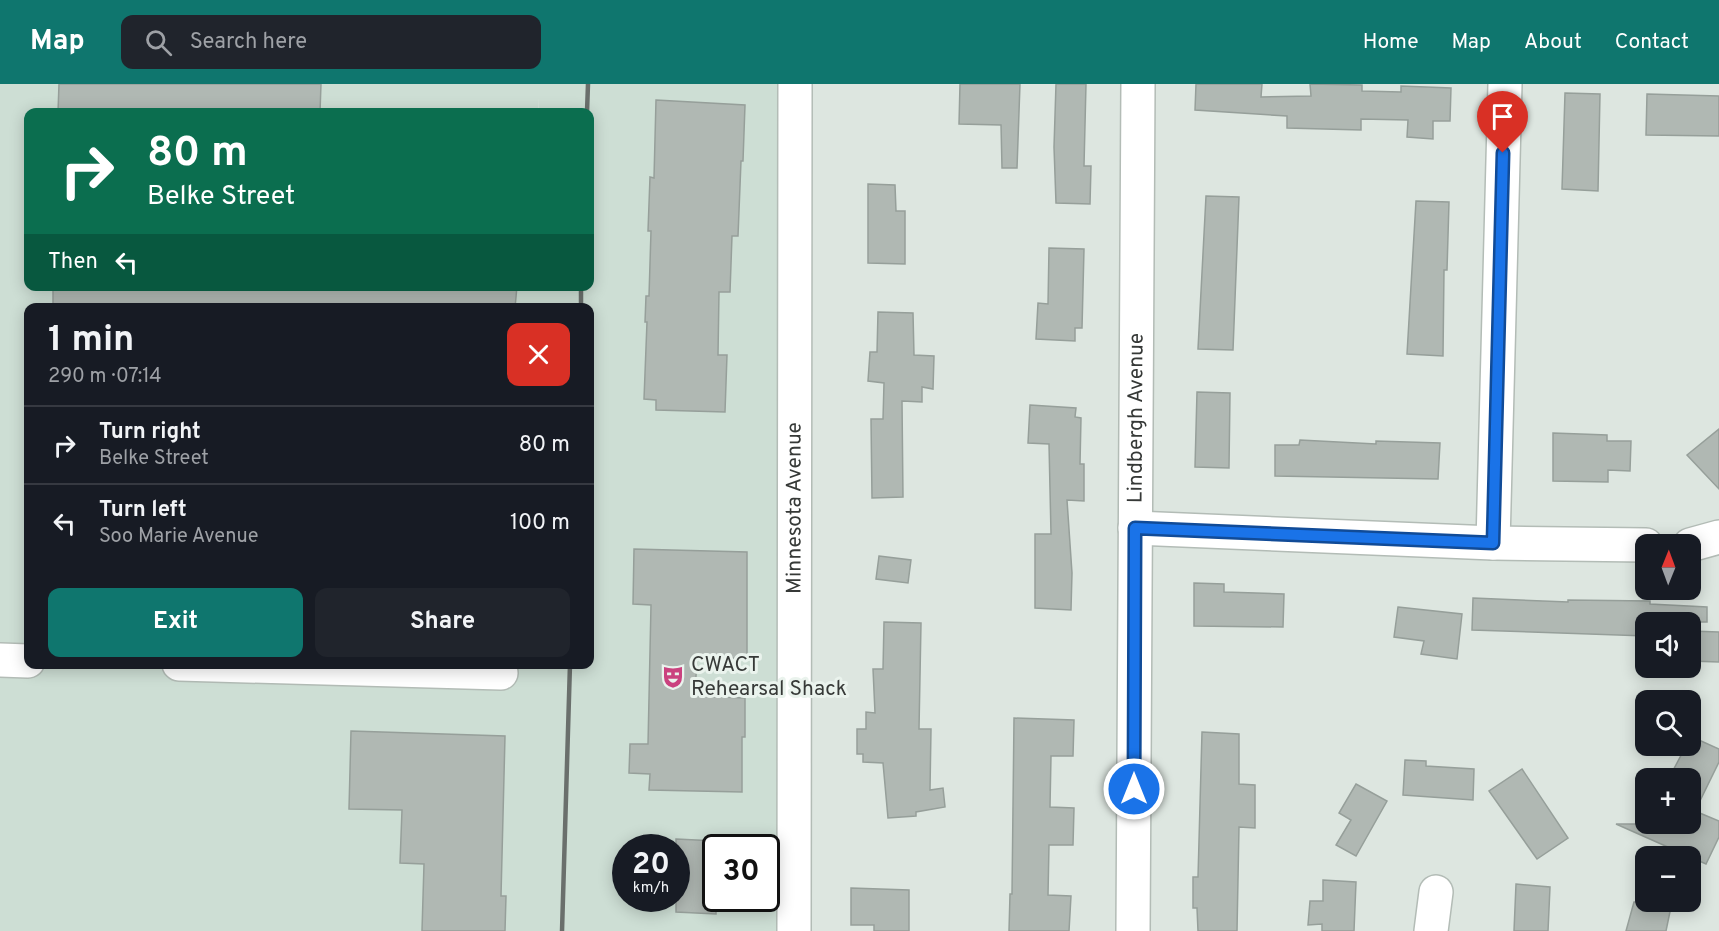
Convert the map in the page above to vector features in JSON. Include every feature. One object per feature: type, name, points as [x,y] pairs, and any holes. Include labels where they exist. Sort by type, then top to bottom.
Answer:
[{"type":"street","name":"Minnesota Avenue","points":[[794,931],[795,84]]},
{"type":"street","name":"Lindbergh Avenue","points":[[1133,931],[1138,84]]},
{"type":"street","points":[[1493,543],[1505,84]]},
{"type":"street","points":[[1135,528],[1493,543],[1635,545]]},
{"type":"street","points":[[1701,542],[1719,537]]},
{"type":"street","points":[[0,660],[24,661]]},
{"type":"street","points":[[358,669],[501,673]]},
{"type":"street","points":[[1431,931],[1436,892]]},
{"type":"shaded area","points":[[0,84],[777,84],[783,298],[778,834],[702,834],[702,912],[777,912],[777,931],[0,931]]},
{"type":"building","points":[[59,84],[321,84],[320,108],[58,108]]},
{"type":"building","points":[[960,84],[1020,84],[1017,168],[1002,168],[1001,125],[959,124]]},
{"type":"building","points":[[1056,84],[1086,84],[1084,166],[1091,166],[1090,204],[1056,203],[1054,147]]},
{"type":"building","points":[[1196,84],[1262,84],[1261,97],[1311,96],[1310,84],[1362,85],[1362,91],[1401,92],[1401,86],[1451,88],[1450,121],[1433,121],[1433,139],[1407,137],[1408,120],[1361,119],[1361,130],[1287,128],[1287,116],[1195,110]]},
{"type":"building","points":[[1565,93],[1600,94],[1598,191],[1562,189]]},
{"type":"building","points":[[1647,94],[1719,96],[1719,136],[1646,135]]},
{"type":"building","points":[[656,100],[745,105],[738,236],[732,236],[730,292],[719,292],[718,355],[727,355],[725,412],[656,410],[656,400],[644,399],[646,296],[649,296],[651,231],[648,231],[650,177],[654,178]]},
{"type":"building","points":[[868,184],[895,185],[896,211],[905,211],[905,264],[868,263]]},
{"type":"building","points":[[1206,196],[1239,197],[1233,350],[1198,349]]},
{"type":"building","points":[[1416,201],[1449,202],[1447,270],[1444,270],[1443,356],[1407,354]]},
{"type":"building","points":[[1049,248],[1084,249],[1082,328],[1075,328],[1075,341],[1036,339],[1038,303],[1048,304]]},
{"type":"building","points":[[53,291],[517,291],[515,303],[53,303]]},
{"type":"building","points":[[878,312],[913,313],[914,355],[934,356],[933,389],[922,387],[922,402],[902,401],[903,497],[872,498],[871,419],[883,419],[884,383],[868,381],[870,352],[877,352]]},
{"type":"building","points":[[1197,392],[1230,393],[1229,468],[1195,467]]},
{"type":"building","points":[[1030,405],[1076,408],[1075,417],[1081,418],[1080,464],[1084,464],[1084,501],[1067,500],[1072,573],[1071,610],[1035,608],[1035,534],[1051,534],[1049,444],[1028,443]]},
{"type":"building","points":[[1719,429],[1719,489],[1687,455]]},
{"type":"building","points":[[1553,433],[1607,435],[1607,441],[1631,441],[1630,471],[1608,470],[1608,482],[1553,481]]},
{"type":"building","points":[[1300,440],[1376,444],[1376,441],[1440,443],[1438,479],[1275,476],[1275,445],[1299,445]]},
{"type":"building","points":[[634,549],[747,552],[747,659],[697,656],[695,696],[745,698],[742,792],[649,790],[650,774],[629,773],[630,744],[648,744],[651,605],[633,604]]},
{"type":"building","points":[[879,556],[911,560],[908,583],[876,579]]},
{"type":"building","points":[[1194,583],[1224,584],[1224,592],[1284,594],[1283,627],[1194,626]]},
{"type":"building","points":[[1473,598],[1568,602],[1568,600],[1650,601],[1650,604],[1707,607],[1707,622],[1701,622],[1701,612],[1635,612],[1635,636],[1472,630]]},
{"type":"building","points":[[1398,607],[1462,614],[1457,659],[1421,654],[1424,641],[1394,637]]},
{"type":"building","points":[[884,622],[921,623],[919,729],[931,729],[930,790],[943,788],[945,807],[916,812],[916,816],[888,818],[883,763],[863,762],[863,754],[857,754],[857,729],[866,729],[866,712],[875,713],[873,669],[883,669]]},
{"type":"building","points":[[1701,631],[1719,632],[1719,662],[1701,661]]},
{"type":"building","points":[[1014,718],[1074,720],[1073,756],[1051,756],[1050,807],[1074,808],[1073,845],[1049,845],[1048,895],[1071,896],[1069,931],[1009,931],[1010,894],[1012,894]]},
{"type":"building","points":[[351,731],[505,736],[501,896],[506,896],[505,931],[422,931],[424,864],[400,863],[402,810],[349,809]]},
{"type":"building","points":[[1202,732],[1239,734],[1239,784],[1255,785],[1255,828],[1239,827],[1237,931],[1198,931],[1197,908],[1193,908],[1193,877],[1198,877]]},
{"type":"building","points":[[1701,741],[1719,749],[1719,762],[1701,799],[1701,768],[1674,768],[1681,756],[1701,756]]},
{"type":"building","points":[[1405,760],[1426,761],[1426,766],[1474,769],[1473,800],[1403,795]]},
{"type":"building","points":[[1522,769],[1568,838],[1537,859],[1489,791]]},
{"type":"building","points":[[1356,784],[1387,801],[1356,856],[1336,845],[1351,820],[1339,813]]},
{"type":"building","points":[[1701,814],[1719,821],[1719,837],[1706,864],[1701,862],[1701,846],[1666,846],[1638,834],[1701,834]]},
{"type":"building","points":[[1616,824],[1635,824],[1635,832]]},
{"type":"building","points":[[690,840],[702,840],[702,912],[716,912],[716,914],[676,912],[690,912]]},
{"type":"building","points":[[1323,880],[1356,882],[1354,931],[1322,931],[1322,924],[1308,925],[1310,901],[1323,901]]},
{"type":"building","points":[[1516,884],[1550,887],[1548,931],[1514,931]]},
{"type":"building","points":[[851,888],[909,890],[909,931],[874,931],[874,925],[851,925]]},
{"type":"building","points":[[1634,902],[1635,912],[1670,912],[1666,931],[1626,931]]},
{"type":"railway","points":[[587,108],[588,84]]},
{"type":"railway","points":[[581,291],[581,303]]},
{"type":"railway","points":[[562,931],[570,669]]},
{"type":"place","name":"CWACT Rehearsal Shack","points":[[673,677]]},
{"type":"route","points":[[1134,789],[1135,528],[1493,543],[1503,153]]}]
